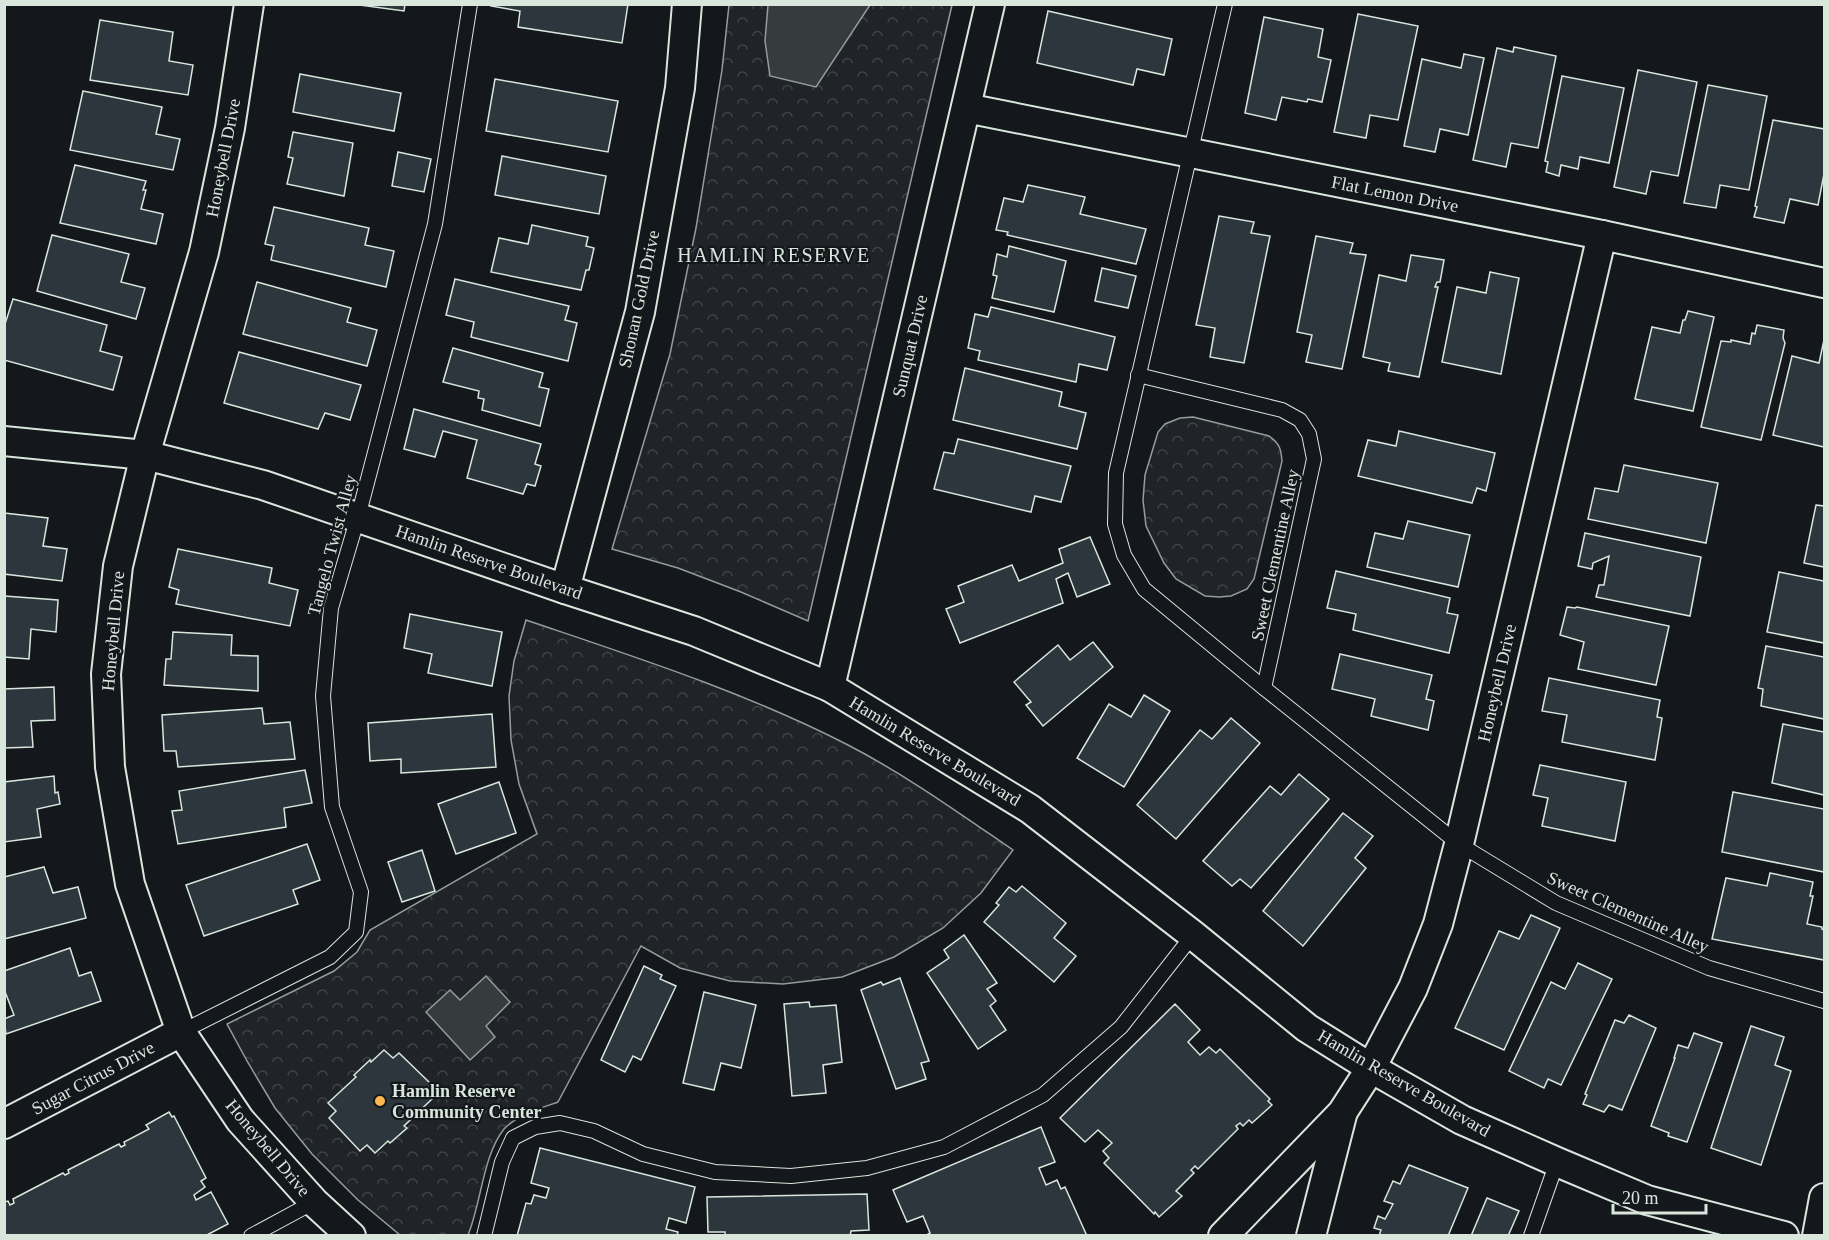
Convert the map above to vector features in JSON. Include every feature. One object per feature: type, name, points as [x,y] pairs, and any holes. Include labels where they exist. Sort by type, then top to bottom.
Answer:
[{"type":"street","name":"Honeybell Drive","points":[[249,4],[230,128],[204,252],[145,455],[118,566],[106,674],[110,767],[130,884],[181,1032],[240,1120],[314,1202],[351,1236]]},
{"type":"street","name":"Shonan Gold Drive","points":[[565,589],[640,312],[680,88],[687,4]]},
{"type":"street","name":"Sunquat Drive","points":[[830,687],[990,4]]},
{"type":"street","name":"Flat Lemon Drive","points":[[966,108],[1602,235],[1824,283]]},
{"type":"street","name":"Honeybell Drive","points":[[1223,1236],[1342,1113],[1371,1068],[1413,988],[1438,924],[1460,844],[1602,235]]},
{"type":"street","name":"Hamlin Reserve Boulevard","points":[[4,441],[145,455],[264,485],[565,589],[694,630],[830,687],[1030,809],[1193,935],[1307,1028],[1371,1068],[1462,1120],[1647,1200],[1784,1236]]},
{"type":"street","name":"Sugar Citrus Drive","points":[[4,1124],[181,1032]]},
{"type":"street","name":"Honeybell Drive","points":[[1311,1236],[1342,1113]]},
{"type":"street","points":[[1817,1236],[1824,1198]]},
{"type":"lane","name":"Tangelo Twist Alley","points":[[181,1032],[330,957],[356,932],[361,892],[332,807],[323,696],[331,608],[358,517],[435,224],[470,4]]},
{"type":"lane","name":"Sweet Clementine Alley","points":[[1225,4],[1116,473],[1115,524],[1124,555],[1144,589],[1460,844],[1556,903],[1709,968],[1824,1001]]},
{"type":"lane","name":"Sweet Clementine Alley","points":[[1138,375],[1282,410],[1300,420],[1309,435],[1314,459],[1264,688]]},
{"type":"lane","points":[[484,1236],[502,1162],[513,1138],[534,1127],[560,1123],[594,1131],[643,1154],[715,1172],[791,1176],[867,1168],[944,1147],[1043,1095],[1121,1027],[1193,935]]},
{"type":"lane","points":[[1531,1236],[1557,1162]]},
{"type":"lane","points":[[251,1236],[314,1202]]},
{"type":"green space","points":[[729,5],[952,5],[808,621],[678,568],[612,549],[670,354],[696,228],[722,70]]},
{"type":"green space","points":[[1193,417],[1269,436],[1278,444],[1281,453],[1282,461],[1254,579],[1247,589],[1231,596],[1205,596],[1176,579],[1164,563],[1146,526],[1143,500],[1145,475],[1158,432],[1165,424],[1180,418]]},
{"type":"green space","points":[[526,620],[689,676],[809,726],[891,769],[1013,850],[981,893],[943,928],[894,957],[842,977],[783,984],[730,981],[680,968],[641,946],[558,1102],[530,1112],[509,1124],[497,1140],[491,1152],[468,1235],[400,1235],[358,1200],[312,1154],[275,1108],[227,1024],[334,971],[357,952],[370,930],[537,834],[519,784],[511,740],[509,696],[514,661]]},
{"type":"shaded area","points":[[768,4],[870,5],[816,87],[770,76],[765,41]]},
{"type":"shaded area","points":[[486,976],[510,1002],[486,1026],[495,1037],[470,1060],[426,1012],[450,990],[460,1000]]},
{"type":"building","points":[[352,4],[405,4],[404,11]]},
{"type":"building","points":[[492,4],[628,4],[622,43],[518,27],[520,11],[491,6]]},
{"type":"building","points":[[1048,11],[1172,39],[1164,75],[1137,69],[1133,85],[1037,63]]},
{"type":"building","points":[[1358,14],[1418,26],[1398,120],[1370,115],[1366,138],[1334,132]]},
{"type":"building","points":[[1264,17],[1323,29],[1318,57],[1331,60],[1322,102],[1308,99],[1307,102],[1282,97],[1276,120],[1245,113]]},
{"type":"building","points":[[100,20],[173,32],[169,61],[193,65],[188,95],[90,80]]},
{"type":"building","points":[[1514,47],[1556,56],[1538,148],[1511,143],[1506,167],[1473,160],[1497,48],[1513,52]]},
{"type":"building","points":[[1464,54],[1484,58],[1468,135],[1440,129],[1435,152],[1404,146],[1422,59],[1461,68]]},
{"type":"building","points":[[1638,70],[1697,82],[1678,176],[1651,171],[1646,194],[1614,187]]},
{"type":"building","points":[[300,74],[401,93],[394,131],[293,112]]},
{"type":"building","points":[[1562,76],[1624,88],[1609,163],[1580,157],[1578,169],[1561,165],[1559,176],[1546,172],[1548,162],[1545,161]]},
{"type":"building","points":[[495,79],[618,101],[608,152],[486,131]]},
{"type":"building","points":[[1708,85],[1767,96],[1749,190],[1720,185],[1716,208],[1684,203]]},
{"type":"building","points":[[83,91],[162,107],[156,134],[180,139],[173,170],[70,150]]},
{"type":"building","points":[[1773,120],[1824,129],[1824,174],[1818,205],[1790,199],[1784,223],[1754,217]]},
{"type":"building","points":[[293,132],[353,143],[344,196],[287,184],[293,158],[288,157]]},
{"type":"building","points":[[398,152],[431,159],[424,192],[392,186]]},
{"type":"building","points":[[502,156],[606,176],[599,214],[495,195]]},
{"type":"building","points":[[75,165],[146,181],[141,209],[163,214],[156,244],[60,223]]},
{"type":"building","points":[[1028,185],[1085,197],[1080,214],[1146,229],[1136,264],[1007,235],[1008,232],[996,230],[1004,198],[1023,202]]},
{"type":"building","points":[[274,207],[369,228],[365,245],[394,251],[386,287],[271,260],[274,246],[265,244]]},
{"type":"building","points":[[1219,216],[1254,222],[1251,233],[1270,236],[1244,363],[1210,357],[1215,328],[1196,325]]},
{"type":"building","points":[[532,225],[588,237],[586,246],[594,248],[581,290],[491,272],[499,238],[528,244]]},
{"type":"building","points":[[52,235],[129,254],[121,282],[145,288],[136,319],[37,291]]},
{"type":"building","points":[[1316,236],[1353,243],[1350,253],[1366,255],[1342,369],[1306,362],[1312,335],[1297,332]]},
{"type":"building","points":[[1009,246],[1066,261],[1054,312],[992,298],[997,276],[993,275],[997,254],[1007,257]]},
{"type":"building","points":[[1411,255],[1444,260],[1440,282],[1437,282],[1435,287],[1438,287],[1419,377],[1388,371],[1390,363],[1363,357],[1379,275],[1406,281]]},
{"type":"building","points":[[1102,268],[1136,276],[1128,308],[1095,301]]},
{"type":"building","points":[[1490,272],[1519,278],[1501,374],[1442,362],[1457,287],[1486,293]]},
{"type":"building","points":[[455,279],[569,306],[565,320],[577,323],[568,361],[471,337],[474,322],[446,315]]},
{"type":"building","points":[[257,282],[351,308],[347,322],[377,330],[367,366],[243,334]]},
{"type":"building","points":[[13,299],[107,325],[100,351],[122,357],[113,390],[4,360],[4,327]]},
{"type":"building","points":[[991,307],[1115,337],[1107,370],[1079,364],[1076,382],[978,360],[980,351],[968,348],[975,314],[988,317]]},
{"type":"building","points":[[1688,311],[1714,317],[1693,411],[1635,399],[1652,327],[1680,333]]},
{"type":"building","points":[[1757,325],[1784,330],[1785,343],[1761,440],[1701,427],[1721,341],[1731,342],[1731,340],[1750,344],[1752,333],[1755,334]]},
{"type":"building","points":[[1824,340],[1824,447],[1773,435],[1792,356],[1819,363]]},
{"type":"building","points":[[453,348],[543,373],[539,387],[549,389],[540,426],[482,410],[484,399],[478,398],[479,391],[443,382]]},
{"type":"building","points":[[239,352],[361,385],[350,420],[325,413],[318,429],[224,403]]},
{"type":"building","points":[[965,368],[1062,392],[1059,406],[1086,413],[1077,449],[953,420]]},
{"type":"building","points":[[414,409],[541,444],[535,464],[541,466],[535,486],[527,484],[523,494],[467,478],[477,440],[443,431],[435,457],[404,449]]},
{"type":"building","points":[[1399,431],[1495,453],[1486,491],[1477,488],[1472,503],[1358,476],[1368,440],[1396,446]]},
{"type":"building","points":[[958,439],[1071,466],[1061,502],[1035,496],[1031,512],[934,489],[944,452],[954,454]]},
{"type":"building","points":[[1624,465],[1718,483],[1706,543],[1588,519],[1595,488],[1618,492]]},
{"type":"building","points":[[1816,505],[1824,506],[1824,567],[1804,563]]},
{"type":"building","points":[[4,513],[48,518],[43,546],[67,549],[62,581],[4,574]]},
{"type":"building","points":[[1408,521],[1470,535],[1458,587],[1367,567],[1375,533],[1403,539]]},
{"type":"building","points":[[1585,533],[1701,557],[1690,616],[1596,597],[1599,585],[1604,585],[1609,556],[1593,563],[1592,569],[1578,566]]},
{"type":"building","points":[[1090,537],[1110,584],[1077,597],[1068,573],[1056,579],[1063,603],[960,643],[946,609],[964,602],[958,586],[1012,565],[1019,581],[1063,563],[1059,549]]},
{"type":"building","points":[[178,549],[272,568],[269,583],[298,590],[290,626],[176,604],[179,590],[169,587]]},
{"type":"building","points":[[1336,571],[1450,598],[1447,613],[1458,615],[1449,653],[1353,630],[1356,614],[1327,608]]},
{"type":"building","points":[[1779,572],[1824,581],[1824,643],[1767,632]]},
{"type":"building","points":[[4,596],[58,600],[56,632],[31,629],[29,659],[4,657]]},
{"type":"building","points":[[1567,607],[1577,607],[1669,626],[1656,685],[1578,669],[1584,642],[1560,635]]},
{"type":"building","points":[[410,614],[502,632],[492,686],[428,673],[432,654],[404,648]]},
{"type":"building","points":[[173,632],[232,635],[231,655],[258,656],[258,691],[164,685],[166,659],[171,659]]},
{"type":"building","points":[[1093,642],[1113,667],[1043,726],[1026,705],[1031,702],[1014,682],[1058,645],[1070,660]]},
{"type":"building","points":[[1766,646],[1824,657],[1824,719],[1761,706],[1763,689],[1758,688]]},
{"type":"building","points":[[1340,654],[1432,675],[1426,699],[1434,701],[1428,730],[1371,716],[1375,699],[1332,689]]},
{"type":"building","points":[[1549,678],[1660,700],[1657,717],[1662,718],[1655,760],[1562,742],[1567,715],[1542,711]]},
{"type":"building","points":[[54,687],[55,720],[31,721],[33,747],[4,748],[4,689]]},
{"type":"building","points":[[1144,695],[1170,711],[1124,787],[1077,758],[1109,704],[1131,717]]},
{"type":"building","points":[[262,708],[264,724],[290,722],[295,759],[178,767],[176,751],[164,751],[162,715]]},
{"type":"building","points":[[492,714],[496,767],[401,773],[401,759],[370,761],[368,723]]},
{"type":"building","points":[[1231,718],[1260,743],[1176,839],[1137,805],[1200,730],[1212,739]]},
{"type":"building","points":[[1783,724],[1824,732],[1824,795],[1772,783]]},
{"type":"building","points":[[1540,765],[1626,782],[1615,841],[1542,826],[1548,798],[1533,795]]},
{"type":"building","points":[[305,770],[312,803],[284,808],[286,827],[178,844],[172,811],[182,810],[179,791]]},
{"type":"building","points":[[1299,774],[1329,799],[1251,888],[1240,879],[1232,886],[1203,861],[1270,786],[1281,795]]},
{"type":"building","points":[[54,776],[55,793],[58,792],[60,804],[37,809],[41,837],[4,842],[4,782]]},
{"type":"building","points":[[499,782],[516,833],[456,854],[438,804]]},
{"type":"building","points":[[1733,792],[1824,809],[1824,872],[1722,852]]},
{"type":"building","points":[[1343,813],[1373,836],[1355,858],[1366,868],[1303,946],[1263,911]]},
{"type":"building","points":[[307,844],[320,880],[293,890],[298,904],[204,936],[186,885]]},
{"type":"building","points":[[422,850],[435,891],[402,902],[388,862]]},
{"type":"building","points":[[44,867],[53,893],[78,887],[86,918],[4,939],[4,877]]},
{"type":"building","points":[[1770,873],[1813,882],[1810,896],[1813,896],[1807,924],[1822,927],[1824,930],[1824,960],[1712,939],[1726,878],[1767,886]]},
{"type":"building","points":[[1022,886],[1066,923],[1054,938],[1076,956],[1054,982],[984,922],[999,905],[996,903],[1009,887],[1016,892]]},
{"type":"building","points":[[1531,915],[1560,928],[1504,1050],[1455,1028],[1499,931],[1519,939]]},
{"type":"building","points":[[964,935],[997,983],[987,989],[996,1001],[990,1006],[1006,1030],[978,1049],[927,973],[949,958],[944,950]]},
{"type":"building","points":[[70,948],[79,976],[91,972],[101,1001],[6,1034],[4,1019],[14,1015],[4,989],[4,971]]},
{"type":"building","points":[[1578,963],[1612,979],[1561,1085],[1548,1079],[1544,1088],[1509,1071],[1551,982],[1565,989]]},
{"type":"building","points":[[644,966],[662,975],[660,979],[676,986],[641,1060],[633,1056],[625,1072],[601,1060]]},
{"type":"building","points":[[900,978],[929,1061],[921,1063],[926,1079],[896,1089],[861,990]]},
{"type":"building","points":[[704,992],[756,1005],[741,1068],[721,1063],[714,1090],[683,1083]]},
{"type":"building","points":[[809,1002],[810,1007],[836,1005],[842,1062],[823,1065],[826,1093],[792,1096],[784,1004]]},
{"type":"building","points":[[1175,1004],[1200,1030],[1188,1042],[1200,1055],[1209,1047],[1216,1053],[1220,1049],[1270,1099],[1268,1101],[1272,1105],[1252,1123],[1249,1120],[1243,1126],[1240,1123],[1236,1126],[1238,1129],[1198,1169],[1195,1166],[1191,1170],[1194,1173],[1176,1191],[1182,1196],[1159,1217],[1104,1163],[1109,1158],[1103,1151],[1112,1143],[1098,1130],[1085,1142],[1060,1118]]},
{"type":"building","points":[[1629,1015],[1656,1028],[1622,1110],[1609,1105],[1604,1112],[1583,1104],[1615,1020],[1624,1023]]},
{"type":"building","points":[[1751,1026],[1784,1037],[1775,1065],[1791,1071],[1761,1165],[1711,1148]]},
{"type":"building","points":[[1694,1033],[1722,1043],[1687,1142],[1668,1136],[1669,1133],[1651,1126],[1678,1045],[1688,1048]]},
{"type":"building","name":"Hamlin Reserve Community Center","points":[[384,1050],[393,1058],[399,1053],[431,1084],[424,1091],[432,1099],[404,1126],[407,1128],[390,1143],[388,1141],[375,1153],[367,1145],[360,1151],[329,1118],[336,1111],[328,1103],[356,1077],[354,1075]]},
{"type":"building","points":[[169,1112],[172,1117],[174,1116],[206,1178],[201,1181],[205,1187],[194,1195],[196,1200],[211,1192],[228,1224],[205,1236],[4,1236],[4,1202],[8,1201],[10,1205],[14,1203],[13,1199],[63,1173],[65,1175],[69,1173],[68,1170],[119,1144],[121,1147],[125,1145],[124,1142],[149,1129],[146,1125]]},
{"type":"building","points":[[1041,1127],[1055,1162],[1039,1168],[1046,1185],[1057,1180],[1061,1189],[1065,1187],[1087,1236],[925,1236],[930,1233],[923,1216],[907,1222],[893,1190]]},
{"type":"building","points":[[540,1148],[695,1187],[686,1223],[669,1218],[666,1229],[678,1232],[677,1236],[517,1236],[526,1203],[531,1204],[534,1195],[546,1198],[549,1188],[531,1183]]},
{"type":"building","points":[[1409,1165],[1468,1188],[1448,1236],[1379,1236],[1381,1230],[1374,1228],[1378,1216],[1385,1219],[1393,1204],[1384,1201],[1393,1181],[1400,1184]]},
{"type":"building","points":[[867,1194],[869,1230],[851,1231],[850,1236],[725,1236],[725,1232],[708,1232],[707,1197]]},
{"type":"building","points":[[1487,1198],[1519,1211],[1508,1236],[1471,1236]]},
{"type":"place","name":"Hamlin Reserve Community Center","points":[[380,1101]]},
{"type":"district","name":"HAMLIN RESERVE","points":[[774,255]]}]
